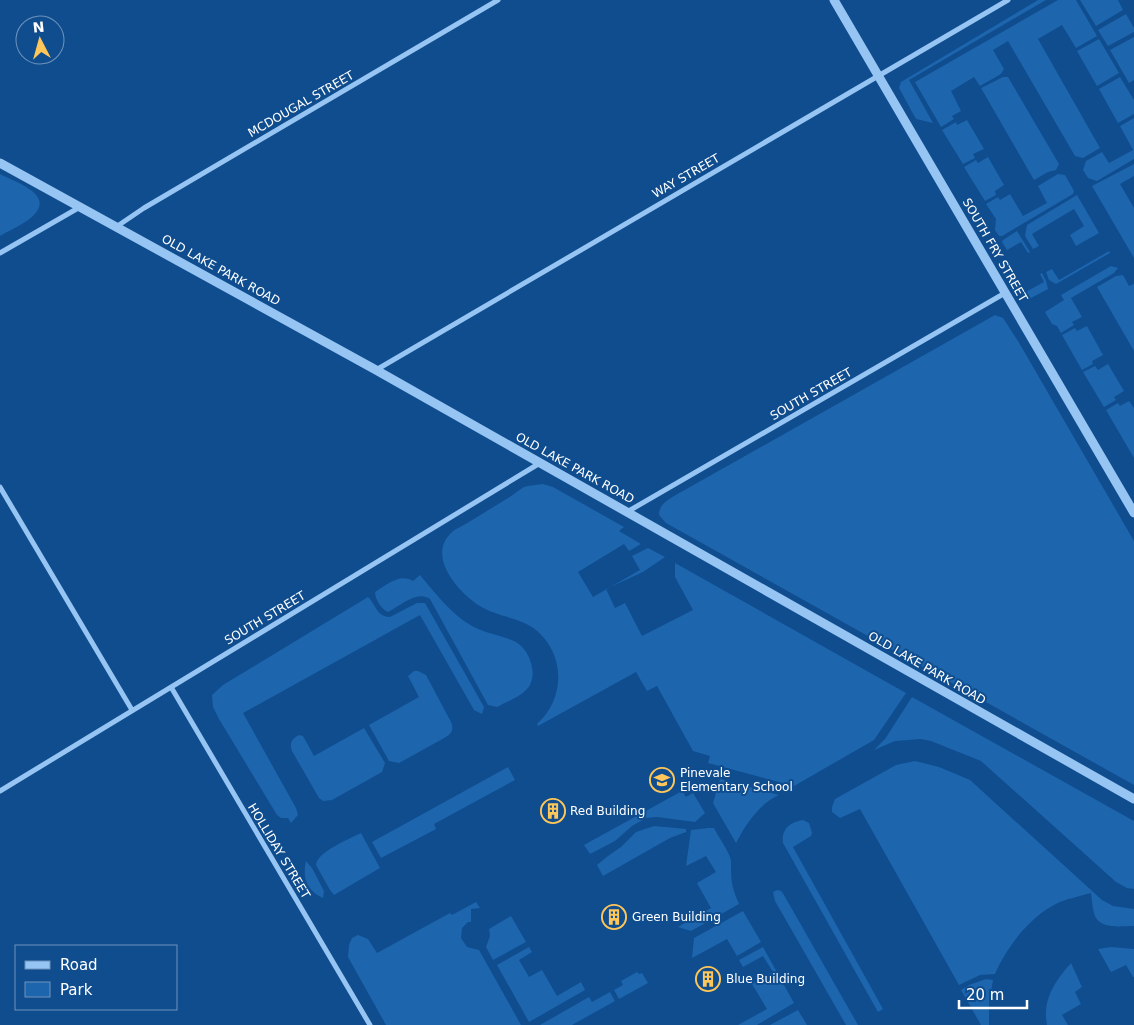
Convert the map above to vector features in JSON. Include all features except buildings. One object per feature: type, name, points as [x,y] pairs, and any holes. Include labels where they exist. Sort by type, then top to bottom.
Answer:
[{"type":"street","name":"MCDOUGAL STREET","points":[[116,227],[144,208],[498,0]]},
{"type":"street","name":"SOUTH FRY STREET","points":[[834,0],[1134,513]]},
{"type":"street","name":"WAY STREET","points":[[376,370],[1008,0]]},
{"type":"street","name":"OLD LAKE PARK ROAD","points":[[0,163],[376,370],[1134,799]]},
{"type":"street","points":[[0,253],[80,207]]},
{"type":"street","name":"SOUTH STREET","points":[[627,512],[1005,293]]},
{"type":"street","name":"SOUTH STREET","points":[[0,791],[540,463]]},
{"type":"street","points":[[0,488],[132,710]]},
{"type":"street","name":"HOLLIDAY STREET","points":[[170,687],[370,1025]]},
{"type":"green space","points":[[1038,0],[1046,0],[909,80],[933,123],[916,119],[899,88],[901,82]]},
{"type":"green space","points":[[1058,0],[1076,0],[1097,36],[1076,48],[1062,25],[1038,39],[1100,148],[1083,158],[1075,156],[1008,41],[993,50],[1004,69],[1001,74],[980,86],[974,77],[951,91],[961,111],[952,116],[954,119],[941,127],[915,82]]},
{"type":"green space","points":[[1080,0],[1118,0],[1123,10],[1096,26]]},
{"type":"green space","points":[[1126,14],[1134,28],[1134,32],[1108,46],[1098,30]]},
{"type":"green space","points":[[1134,37],[1134,80],[1129,83],[1110,50]]},
{"type":"green space","points":[[1099,39],[1119,73],[1097,86],[1077,51]]},
{"type":"green space","points":[[1003,77],[1008,77],[1059,164],[1056,170],[1034,180],[981,88]]},
{"type":"green space","points":[[1120,77],[1134,100],[1134,114],[1118,123],[1099,89]]},
{"type":"green space","points":[[1134,118],[1134,159],[1097,181],[1088,178],[1083,170],[1086,161],[1102,152],[1109,163],[1133,150],[1120,126]]},
{"type":"green space","points":[[967,120],[984,149],[973,154],[975,158],[963,164],[942,130],[956,122],[957,125]]},
{"type":"green space","points":[[988,157],[1004,185],[995,191],[996,195],[985,201],[964,167],[976,160],[978,163]]},
{"type":"green space","points":[[1134,164],[1134,176],[1120,184],[1134,208],[1134,258],[1092,186]]},
{"type":"green space","points":[[0,174],[32,191],[38,198],[40,205],[37,212],[31,218],[0,236]]},
{"type":"green space","points":[[1058,174],[1065,175],[1074,191],[1073,194],[999,236],[995,230],[996,219],[986,204],[998,197],[1000,200],[1010,194],[1023,216],[1047,203],[1038,186]]},
{"type":"green space","points":[[1077,195],[1099,233],[1076,246],[1070,235],[1084,226],[1074,209],[1032,234],[1039,246],[1033,249],[1025,236],[1027,225]]},
{"type":"green space","points":[[1017,231],[1030,252],[1028,253],[1021,242],[1007,250],[1002,242]]},
{"type":"green space","points":[[1109,251],[1110,253],[1056,284],[1049,280],[1046,272],[1052,269],[1059,280]]},
{"type":"green space","points":[[1111,266],[1118,268],[1114,273],[1071,298],[1082,317],[1072,322],[1074,325],[1061,333],[1057,326],[1052,324],[1045,312],[1064,300],[1061,295]]},
{"type":"green space","points":[[1042,273],[1048,289],[1029,299],[1021,298],[1022,294],[1044,282],[1040,274]]},
{"type":"green space","points":[[1123,275],[1129,286],[1134,284],[1134,351],[1097,287],[1116,276]]},
{"type":"green space","points":[[995,315],[1003,318],[1018,341],[1134,541],[1134,785],[666,523],[659,515],[662,506],[674,496]]},
{"type":"green space","points":[[1087,326],[1103,355],[1092,361],[1093,364],[1082,370],[1062,335],[1075,328],[1077,331]]},
{"type":"green space","points":[[1108,364],[1124,391],[1114,397],[1116,400],[1104,407],[1083,372],[1095,366],[1098,370]]},
{"type":"green space","points":[[1129,401],[1134,408],[1134,458],[1106,410],[1118,403],[1120,406]]},
{"type":"green space","points":[[543,484],[553,487],[624,527],[619,531],[641,544],[629,551],[624,544],[578,572],[593,597],[606,589],[615,608],[625,603],[642,636],[693,610],[675,577],[675,563],[906,693],[874,740],[794,786],[708,763],[710,756],[693,751],[657,686],[647,691],[636,672],[538,726],[537,724],[553,702],[557,690],[557,664],[553,652],[546,640],[530,626],[487,610],[464,593],[449,574],[442,554],[444,543],[454,531],[524,487]]},
{"type":"green space","points":[[648,548],[665,557],[643,572],[611,587],[640,570],[632,556]]},
{"type":"green space","points":[[420,575],[444,603],[464,621],[477,629],[511,640],[521,646],[529,657],[532,671],[531,684],[524,692],[497,707],[488,705],[430,599],[420,596],[388,612],[379,604],[375,592],[398,579],[403,578],[413,581]]},
{"type":"green space","points":[[368,597],[379,613],[390,617],[417,603],[425,603],[484,707],[482,714],[474,710],[420,615],[243,713],[296,808],[298,815],[291,823],[288,818],[281,818],[277,815],[219,719],[213,707],[212,695],[223,685]]},
{"type":"green space","points":[[414,671],[426,675],[451,722],[452,731],[446,737],[399,763],[389,761],[369,725],[419,697],[408,676]]},
{"type":"green space","points":[[912,697],[1134,821],[1134,889],[1127,888],[1116,882],[981,761],[931,741],[921,739],[895,741],[874,750],[885,739]]},
{"type":"green space","points":[[364,728],[385,763],[382,772],[332,800],[323,801],[319,798],[292,751],[292,742],[299,735],[303,736],[314,756]]},
{"type":"green space","points":[[915,761],[939,767],[970,780],[1102,900],[1113,906],[1134,909],[1134,926],[1111,926],[1100,922],[1094,913],[1091,893],[1064,901],[1050,907],[1030,923],[1013,942],[995,974],[980,975],[959,985],[860,809],[840,818],[832,812],[835,799],[896,765]]},
{"type":"green space","points":[[508,767],[515,780],[434,824],[436,829],[381,858],[372,842]]},
{"type":"green space","points":[[720,779],[779,795],[759,809],[736,843],[713,803]]},
{"type":"green space","points":[[682,791],[686,797],[693,793],[705,813],[695,822],[657,817],[646,818],[632,826],[615,841],[590,854],[584,845]]},
{"type":"green space","points":[[803,820],[809,823],[811,836],[793,847],[883,1009],[878,1012],[783,843],[783,834],[787,827]]},
{"type":"green space","points":[[654,826],[686,829],[686,832],[670,838],[603,876],[597,865],[621,847],[636,832]]},
{"type":"green space","points":[[714,828],[730,858],[732,882],[739,904],[691,931],[678,927],[711,908],[697,883],[716,872],[706,856],[686,866],[691,830]]},
{"type":"green space","points":[[361,833],[380,868],[334,895],[316,865],[318,860],[334,846]]},
{"type":"green space","points":[[306,861],[312,868],[324,891],[323,898],[313,892],[307,883],[305,878]]},
{"type":"green space","points":[[781,891],[784,895],[858,1025],[846,1025],[775,901],[773,892]]},
{"type":"green space","points":[[476,902],[480,908],[471,909],[471,922],[468,922],[462,928],[461,938],[467,947],[479,950],[521,1025],[386,1025],[348,957],[352,938],[358,935],[368,939],[377,953],[450,913],[452,915]]},
{"type":"green space","points":[[743,911],[761,942],[737,956],[727,939],[692,958],[694,938]]},
{"type":"green space","points":[[511,916],[526,942],[493,960],[486,947],[490,936],[489,929]]},
{"type":"green space","points":[[529,947],[532,952],[519,960],[529,977],[542,970],[557,996],[581,982],[585,990],[529,1022],[497,965]]},
{"type":"green space","points":[[763,947],[794,1003],[757,1025],[738,1025],[767,1009],[752,984],[773,972],[763,956],[743,967],[739,960]]},
{"type":"green space","points":[[1111,947],[1134,949],[1134,977],[1126,965],[1111,972],[1098,949]]},
{"type":"green space","points":[[1071,963],[1082,987],[1075,992],[1081,1004],[1062,1015],[1068,1025],[1047,1025],[1046,1007],[1051,991]]},
{"type":"green space","points":[[637,972],[639,974],[642,973],[648,983],[619,999],[614,990],[623,985],[621,981]]},
{"type":"green space","points":[[986,979],[993,980],[989,1004],[989,1025],[981,1025],[961,990]]},
{"type":"green space","points":[[610,992],[615,1001],[572,1025],[540,1025],[589,997],[592,1002]]},
{"type":"green space","points":[[798,1010],[807,1025],[770,1025]]},
{"type":"place","name":"Pinevale Elementary School","points":[[662,780]]},
{"type":"place","name":"Red Building","points":[[553,811]]},
{"type":"place","name":"Green Building","points":[[614,917]]},
{"type":"place","name":"Blue Building","points":[[708,979]]}]
